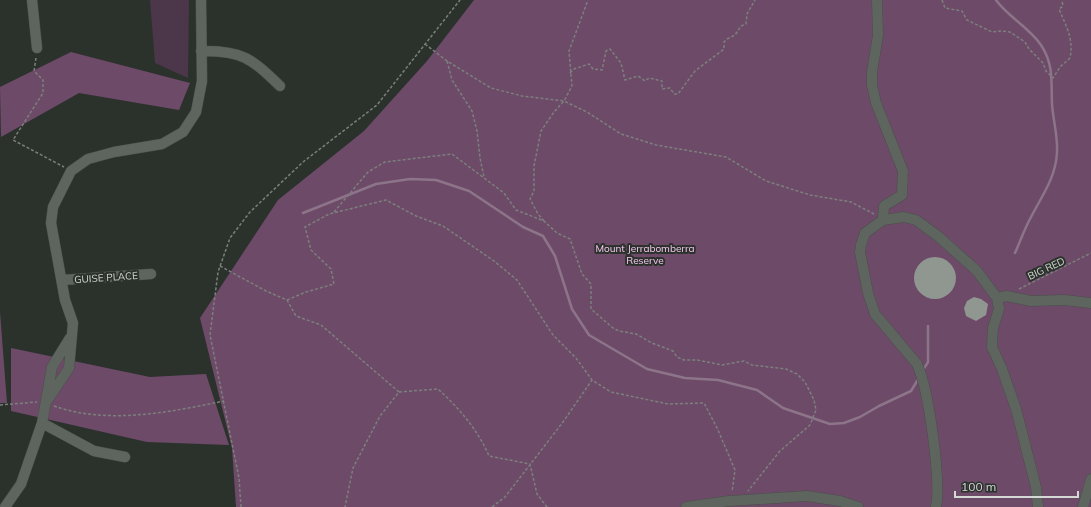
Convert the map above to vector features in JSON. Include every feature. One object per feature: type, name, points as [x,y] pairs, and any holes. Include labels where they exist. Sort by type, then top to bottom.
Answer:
[{"type":"street","points":[[32,0],[38,48]]},
{"type":"street","points":[[46,402],[69,368],[73,323],[65,300],[51,223],[53,207],[71,171],[88,159],[114,152],[162,144],[183,132],[196,112],[202,81],[201,0]]},
{"type":"street","points":[[877,0],[878,35],[872,72],[872,85],[876,103],[904,178],[902,195],[884,206],[883,220]]},
{"type":"street","points":[[201,51],[237,53],[256,63],[280,86]]},
{"type":"street","points":[[936,507],[938,495],[936,466],[925,392],[920,370],[917,364],[876,314],[868,293],[860,252],[865,234],[883,220],[904,217],[916,220],[939,237],[977,271],[1002,297],[1031,301],[1064,300],[1091,302]]},
{"type":"street","name":"GUISE PLACE","points":[[62,280],[151,274]]},
{"type":"street","points":[[1002,297],[993,328],[992,347],[1002,369],[1016,409],[1036,487],[1038,507]]},
{"type":"street","points":[[5,507],[21,484],[42,423],[52,367],[71,336]]},
{"type":"street","points":[[42,423],[94,451],[125,457]]},
{"type":"street","points":[[1083,507],[1091,479]]},
{"type":"street","points":[[686,507],[729,500],[807,496],[840,501],[858,507]]},
{"type":"path","points":[[241,507],[239,478],[210,335],[220,266],[230,238],[250,212],[303,162],[377,105],[460,0]]},
{"type":"path","points":[[588,0],[569,51],[572,86],[564,102],[554,112],[541,131],[534,166],[534,191],[530,199],[538,214],[544,221],[553,230],[572,242],[574,254],[582,274],[591,284],[592,309],[613,328],[619,331],[636,334],[652,343],[673,351],[677,357],[684,360],[697,360],[722,365],[744,361],[752,365],[786,369],[797,374],[805,382],[814,400],[816,410],[810,425],[780,451],[747,492]]},
{"type":"path","points":[[570,73],[574,69],[589,64],[594,69],[602,70],[606,51],[610,50],[621,63],[625,80],[638,76],[645,81],[649,78],[659,80],[662,81],[662,89],[670,88],[674,94],[678,94],[695,71],[724,48],[724,42],[735,35],[741,26],[746,24],[747,14],[755,0]]},
{"type":"path","points":[[942,0],[945,8],[962,11],[967,20],[992,32],[1010,32],[1025,42],[1029,49],[1044,64],[1046,71],[1053,78],[1060,67],[1070,58],[1072,52],[1070,34],[1059,9],[1063,6],[1062,0]]},
{"type":"path","points":[[425,44],[447,61],[491,88],[522,96],[564,102],[587,112],[620,134],[656,145],[726,157],[766,181],[810,195],[851,202],[883,220]]},
{"type":"path","points":[[38,48],[34,71],[43,80],[43,93],[13,140],[71,171]]},
{"type":"path","points":[[447,61],[452,80],[472,111],[484,178]]},
{"type":"path","points":[[334,212],[368,172],[385,162],[452,154],[504,193],[516,210],[544,221]]},
{"type":"path","points":[[287,300],[306,292],[334,284],[331,269],[311,250],[305,227],[334,212],[386,200],[416,216],[443,226],[494,261],[517,280],[553,335],[576,358],[592,380],[611,392],[668,404],[704,403],[718,430],[735,470],[734,486],[729,500]]},
{"type":"path","name":"BIG RED","points":[[1002,297],[1091,253]]},
{"type":"path","points":[[220,266],[287,300],[296,316],[320,325],[399,392],[438,389],[452,401],[482,439],[489,456],[530,464]]},
{"type":"path","points":[[492,507],[505,497],[563,422],[592,380]]},
{"type":"path","points":[[345,507],[353,468],[380,416],[399,392]]},
{"type":"path","points":[[0,405],[46,402],[74,413],[110,415],[165,412],[224,401]]},
{"type":"path","points":[[530,464],[537,494],[547,507]]},
{"type":"shaded area","points":[[150,0],[189,0],[188,78],[155,63]]},
{"type":"green space","name":"Mount Jerrabomberra Reserve","points":[[474,0],[1091,0],[1091,507],[236,507],[232,448],[200,318],[278,200],[364,131],[427,61]]},
{"type":"green space","points":[[71,52],[190,83],[179,110],[79,93],[1,137],[0,87]]},
{"type":"green space","points":[[0,312],[7,403],[0,403]]},
{"type":"green space","points":[[11,348],[150,377],[206,374],[229,445],[147,442],[11,411]]},
{"type":"building","points":[[935,257],[950,263],[956,278],[950,293],[935,299],[920,293],[914,278],[920,263]]},
{"type":"building","points":[[974,297],[981,299],[988,304],[986,315],[976,321],[966,316],[964,308],[967,301]]},
{"type":"waterway","points":[[996,0],[1006,12],[1025,27],[1041,45],[1045,52],[1051,73],[1052,104],[1057,140],[1056,161],[1051,179],[1028,223],[1015,253]]},
{"type":"waterway","points":[[303,213],[376,184],[410,179],[436,180],[469,191],[523,227],[543,236],[555,256],[572,309],[589,335],[647,369],[685,378],[718,380],[757,390],[783,408],[830,424],[844,423],[860,417],[911,391],[917,381]]},
{"type":"waterway","points":[[923,370],[928,362],[928,326]]}]
